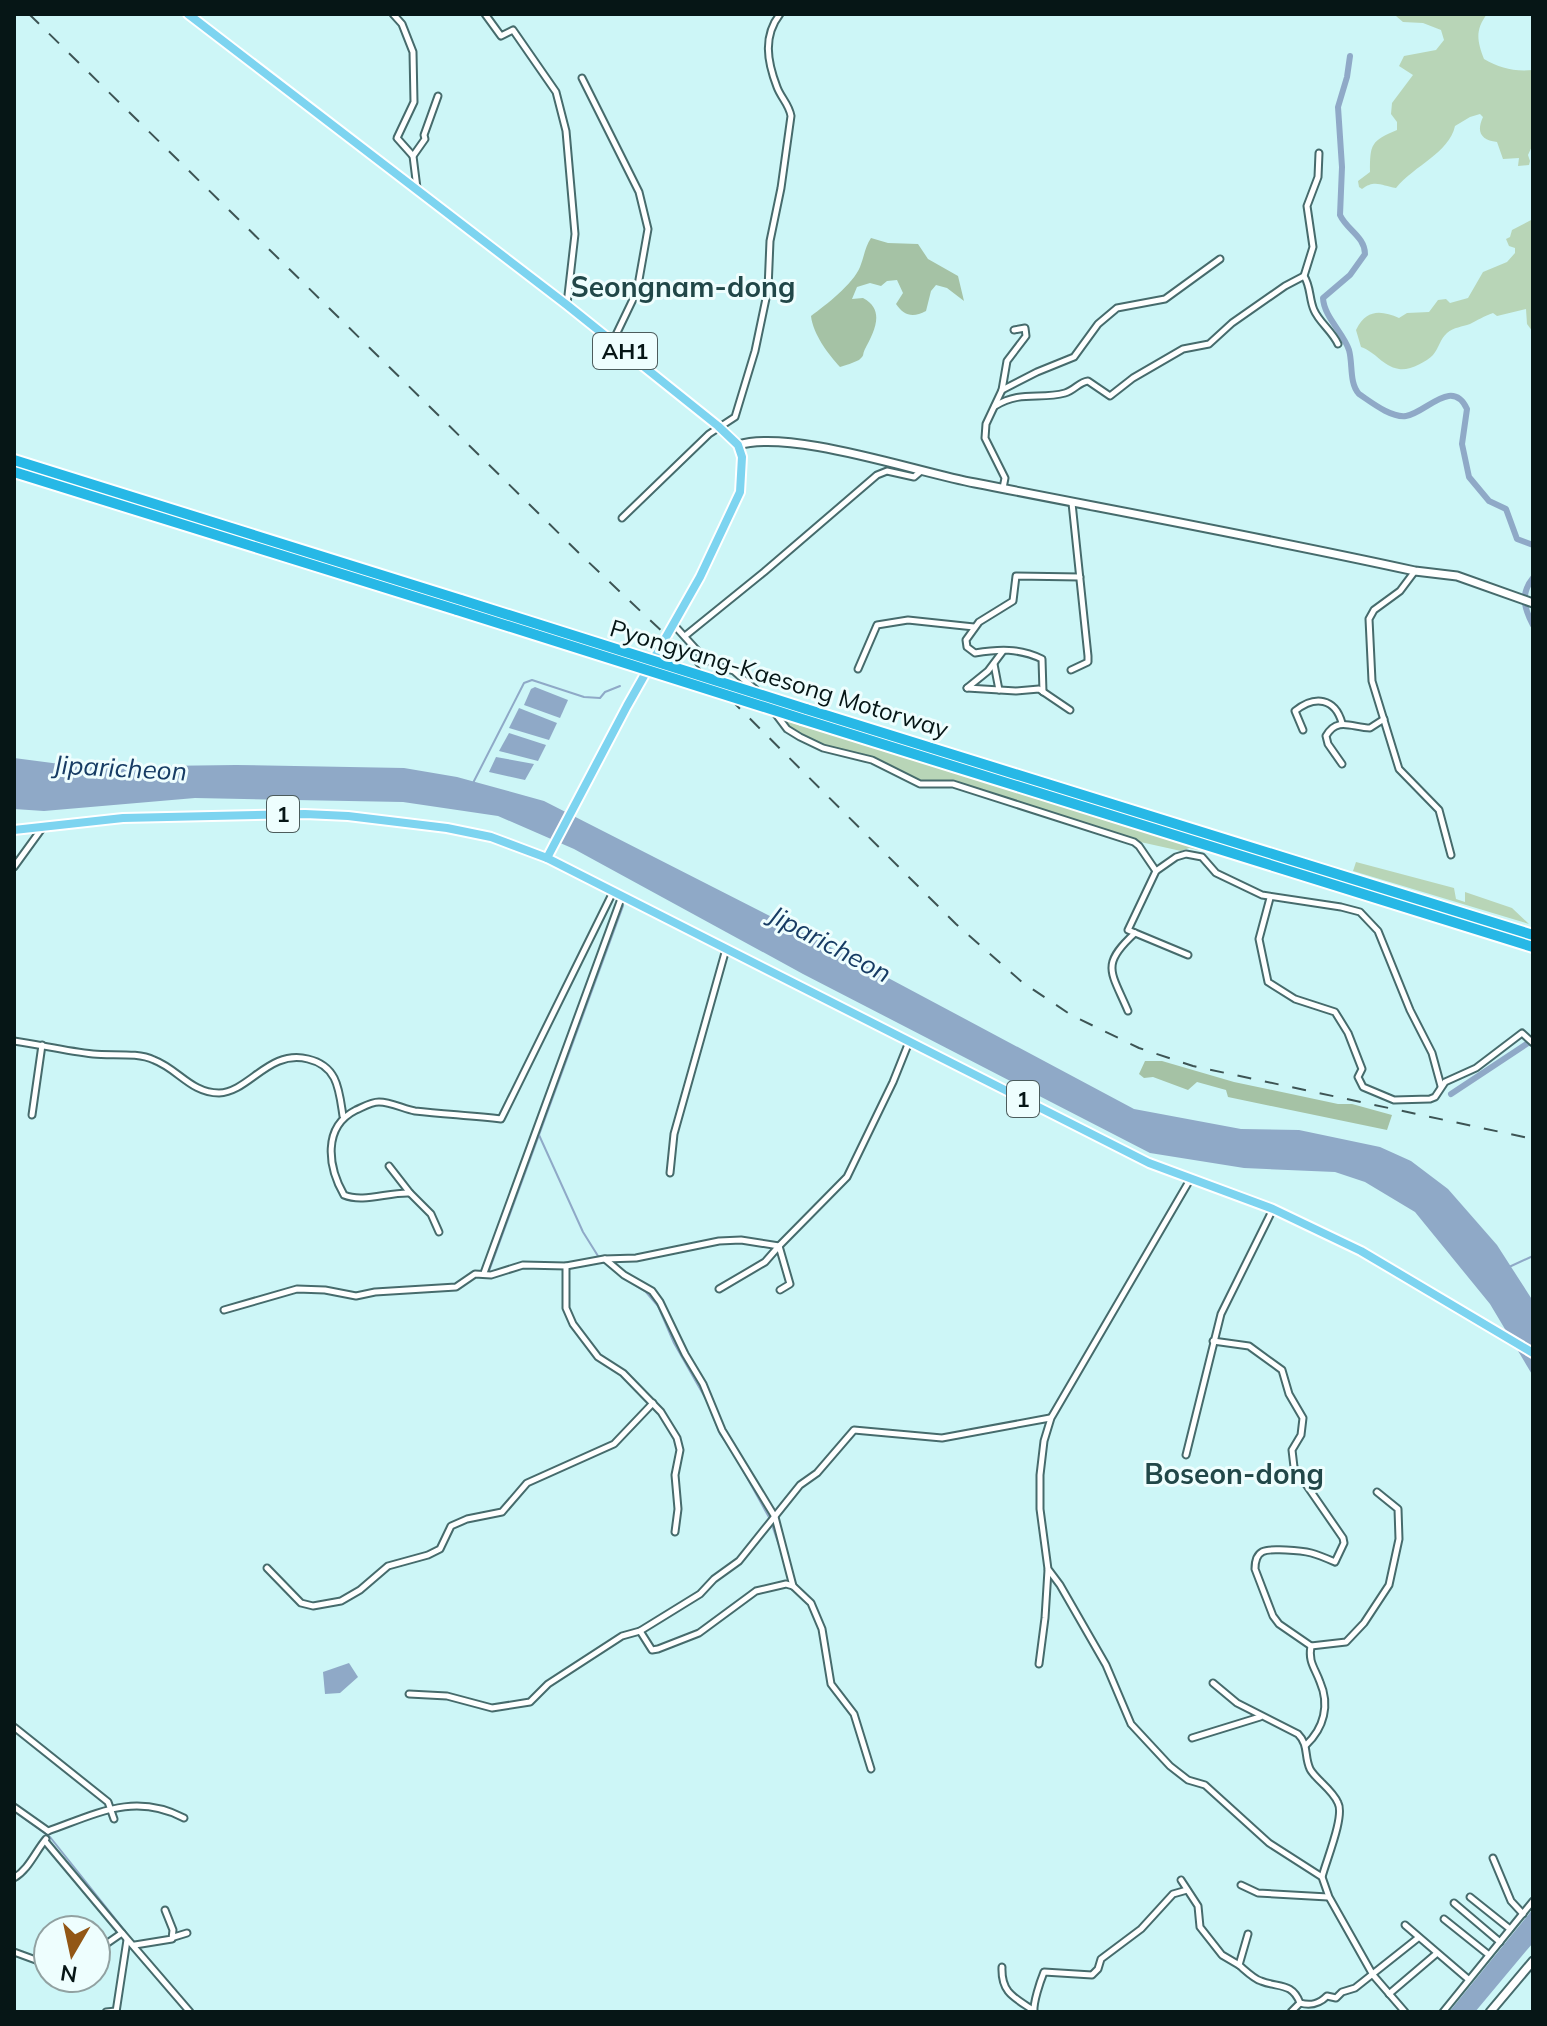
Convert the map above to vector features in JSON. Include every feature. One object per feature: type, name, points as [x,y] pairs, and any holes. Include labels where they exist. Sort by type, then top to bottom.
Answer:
[{"type":"highway","name":"Pyongyang-Kaesong Motorway","points":[[14,460],[1533,947]]},
{"type":"highway","name":"Pyongyang-Kaesong Motorway","points":[[14,472],[459,605]]},
{"type":"highway","name":"Pyongyang-Kaesong Motorway","points":[[804,714],[1533,935]]},
{"type":"main road","name":"AH1","points":[[188,14],[567,305],[738,445]]},
{"type":"main road","points":[[547,858],[627,706],[700,577],[740,492],[743,472],[738,445]]},
{"type":"main road","name":"1","points":[[14,830],[139,817],[305,814],[447,828],[491,837],[547,858],[1149,1163],[1273,1209],[1361,1251],[1533,1353]]},
{"type":"street","points":[[393,14],[402,24],[413,52],[414,102],[397,138],[413,156],[417,189]]},
{"type":"street","points":[[485,14],[501,36],[513,30],[556,92],[566,131],[575,234],[567,305]]},
{"type":"street","points":[[622,518],[718,426],[735,417],[755,351],[768,289],[770,241],[791,116],[790,108],[777,89],[767,44],[767,33],[780,14]]},
{"type":"street","points":[[768,17],[773,22]]},
{"type":"street","points":[[582,78],[639,192],[648,229],[637,291],[613,342]]},
{"type":"street","points":[[413,156],[425,139],[438,96]]},
{"type":"street","points":[[995,406],[1008,398],[1024,395],[1065,393],[1088,381],[1110,396],[1133,378],[1183,349],[1209,344],[1232,323],[1304,276],[1313,247],[1307,206],[1318,177],[1319,153]]},
{"type":"street","points":[[1002,390],[1074,357],[1098,324],[1117,308],[1165,299],[1220,259]]},
{"type":"street","points":[[1304,276],[1314,311],[1331,330],[1338,344]]},
{"type":"street","points":[[1003,488],[1005,478],[985,438],[986,424],[1002,390],[1007,361],[1026,336],[1025,328],[1014,330]]},
{"type":"street","points":[[738,445],[768,441],[821,448],[1072,503],[1415,571],[1457,576],[1527,601]]},
{"type":"street","points":[[685,636],[877,475],[887,471],[914,477],[921,471]]},
{"type":"street","points":[[1071,670],[1088,662],[1072,503]]},
{"type":"street","points":[[1415,571],[1400,591],[1374,610],[1369,619],[1372,681],[1399,769],[1439,810],[1451,855]]},
{"type":"street","points":[[1043,692],[1042,659],[1014,650],[971,652],[966,640],[975,626],[1013,601],[1016,576],[1080,577]]},
{"type":"street","points":[[858,669],[877,625],[908,620],[975,626]]},
{"type":"street","points":[[674,625],[703,657],[714,665],[734,671],[747,681],[787,729],[800,737],[823,748],[872,760],[920,784],[953,784],[1134,842],[1156,871]]},
{"type":"street","points":[[1003,651],[967,688],[1034,688],[1070,710]]},
{"type":"street","points":[[994,663],[999,690]]},
{"type":"street","points":[[1303,730],[1295,711],[1322,700],[1332,703],[1342,723]]},
{"type":"street","points":[[1342,764],[1328,744],[1326,736],[1329,729],[1342,723],[1370,728],[1384,719]]},
{"type":"street","points":[[14,867],[44,827]]},
{"type":"street","points":[[1188,955],[1128,930],[1156,871],[1176,857],[1196,854],[1221,876],[1270,898],[1360,912],[1375,925],[1410,1010],[1432,1053],[1441,1086]]},
{"type":"street","points":[[343,1116],[380,1102],[411,1110],[501,1119],[617,894]]},
{"type":"street","points":[[484,1273],[617,894]]},
{"type":"street","points":[[1270,898],[1259,939],[1268,982],[1295,999],[1335,1012],[1348,1033],[1362,1069],[1358,1077],[1363,1087],[1394,1100],[1435,1097],[1441,1086],[1450,1079],[1476,1068],[1522,1033],[1533,1043]]},
{"type":"street","points":[[1128,1011],[1111,966],[1115,953],[1135,933]]},
{"type":"street","points":[[670,1173],[674,1134],[726,949]]},
{"type":"street","points":[[14,1041],[85,1053],[149,1057],[196,1089],[222,1093],[233,1090],[263,1068],[294,1058],[306,1058],[327,1067],[337,1081],[343,1116],[331,1144],[330,1162],[344,1195],[364,1198],[388,1192],[410,1193]]},
{"type":"street","points":[[719,1289],[765,1262],[847,1177],[909,1042]]},
{"type":"street","points":[[32,1115],[42,1045]]},
{"type":"street","points":[[389,1166],[431,1214],[439,1232]]},
{"type":"street","points":[[1039,1664],[1048,1569],[1040,1509],[1040,1475],[1044,1441],[1051,1418],[1191,1178]]},
{"type":"street","points":[[1186,1455],[1221,1314],[1273,1209]]},
{"type":"street","points":[[224,1310],[297,1289],[356,1296],[456,1287],[475,1274],[491,1275],[523,1265],[566,1266],[602,1259],[636,1258],[719,1241],[741,1240],[779,1246]]},
{"type":"street","points":[[779,1246],[790,1284],[780,1290]]},
{"type":"street","points":[[602,1259],[652,1291],[660,1302],[703,1384],[722,1430],[775,1517],[793,1586]]},
{"type":"street","points":[[566,1266],[566,1308],[573,1324],[598,1357],[623,1373],[653,1403],[671,1428],[680,1450],[675,1475],[678,1509],[675,1532]]},
{"type":"street","points":[[1213,1341],[1249,1346],[1282,1370],[1289,1394],[1303,1418],[1301,1435],[1292,1450],[1294,1467],[1343,1538],[1344,1543],[1335,1562],[1307,1550],[1275,1548],[1261,1553],[1255,1562],[1273,1616],[1279,1624],[1311,1646],[1338,1644],[1352,1638],[1389,1585],[1399,1539],[1398,1509],[1377,1492]]},
{"type":"street","points":[[267,1568],[299,1602],[313,1606],[341,1601],[360,1590],[388,1566],[440,1549],[445,1543],[447,1531],[455,1524],[502,1512],[527,1483],[614,1444],[653,1403]]},
{"type":"street","points":[[409,1694],[447,1696],[492,1708],[521,1706],[530,1702],[548,1684],[622,1636],[640,1631],[700,1594],[714,1579],[739,1561],[800,1485],[817,1473],[854,1430],[942,1438],[1051,1418]]},
{"type":"street","points":[[1048,1569],[1096,1647],[1131,1724],[1141,1736],[1179,1773],[1188,1780],[1205,1785],[1269,1843],[1322,1877]]},
{"type":"street","points":[[640,1631],[652,1650],[658,1649],[699,1633],[756,1591],[786,1584],[793,1586],[811,1603],[822,1629],[831,1684],[854,1714],[871,1769]]},
{"type":"street","points":[[1306,1745],[1320,1730],[1325,1706],[1322,1687],[1311,1663],[1311,1646]]},
{"type":"street","points":[[1213,1683],[1237,1703],[1298,1734],[1306,1745],[1311,1770],[1323,1780],[1340,1805],[1339,1820],[1322,1877],[1329,1897],[1373,1975],[1405,2012]]},
{"type":"street","points":[[1192,1738],[1261,1717]]},
{"type":"street","points":[[14,1727],[108,1802],[114,1819]]},
{"type":"street","points":[[14,1807],[47,1836],[127,1940],[190,2012]]},
{"type":"street","points":[[14,1878],[28,1866],[47,1836],[111,1807],[157,1807],[184,1818]]},
{"type":"street","points":[[1493,1858],[1511,1901],[1522,1917]]},
{"type":"street","points":[[1181,1880],[1198,1906],[1200,1927],[1222,1955],[1261,1981],[1289,1987],[1297,1994],[1300,2003]]},
{"type":"street","points":[[1241,1885],[1258,1893],[1329,1897]]},
{"type":"street","points":[[1002,1967],[1001,1982],[1004,1988],[1034,2011],[1044,1972],[1092,1975],[1101,1959],[1141,1929],[1173,1894],[1187,1890]]},
{"type":"street","points":[[1470,1897],[1510,1929]]},
{"type":"street","points":[[1443,2012],[1533,1901]]},
{"type":"street","points":[[1454,1903],[1500,1942]]},
{"type":"street","points":[[165,1910],[174,1937]]},
{"type":"street","points":[[1444,1919],[1489,1955]]},
{"type":"street","points":[[1405,1925],[1468,1979]]},
{"type":"street","points":[[112,1940],[122,1933]]},
{"type":"street","points":[[134,1945],[167,1941],[187,1933]]},
{"type":"street","points":[[1239,1965],[1248,1934]]},
{"type":"street","points":[[1291,2012],[1300,2003],[1314,2004],[1327,1996],[1336,1998],[1373,1975],[1418,1938]]},
{"type":"street","points":[[106,2012],[116,2012],[127,1940]]},
{"type":"street","points":[[1389,1994],[1436,1954]]},
{"type":"street","points":[[1490,2012],[1533,1961]]},
{"type":"green space","points":[[1397,14],[1487,14],[1478,36],[1484,59],[1507,69],[1533,70],[1533,144],[1528,155],[1529,165],[1518,166],[1519,158],[1503,159],[1497,142],[1481,134],[1483,117],[1480,114],[1455,126],[1446,144],[1396,188],[1375,184],[1362,189],[1359,187],[1358,181],[1370,172],[1374,145],[1397,130],[1397,122],[1391,114],[1392,103],[1413,75],[1399,66],[1404,56],[1436,50],[1444,40],[1441,30],[1423,23],[1403,22]]},
{"type":"green space","points":[[1533,219],[1533,332],[1527,324],[1526,309],[1497,316],[1493,313],[1450,331],[1430,358],[1408,369],[1388,365],[1361,347],[1356,330],[1370,315],[1381,313],[1399,318],[1407,313],[1429,312],[1438,300],[1446,299],[1450,303],[1468,298],[1483,272],[1507,262],[1515,253],[1515,248],[1509,246],[1506,239],[1512,230]]},
{"type":"green space","points":[[871,238],[888,243],[918,244],[928,259],[958,276],[964,301],[947,288],[936,285],[931,291],[926,311],[909,315],[896,304],[903,293],[897,280],[887,281],[881,286],[870,283],[857,287],[852,299],[863,298],[870,303],[876,322],[862,357],[840,367],[818,337],[811,316],[852,280]]},
{"type":"green space","points":[[786,721],[1198,846],[1198,850],[1189,848],[1181,851],[1136,841],[962,785],[945,781],[917,781],[868,755],[828,748],[788,727]]},
{"type":"green space","points":[[1356,862],[1454,888],[1456,899],[1465,902],[1465,892],[1512,908],[1529,924],[1353,871]]},
{"type":"green space","points":[[1145,1061],[1162,1061],[1234,1082],[1338,1104],[1352,1104],[1392,1115],[1387,1130],[1228,1097],[1226,1090],[1197,1082],[1188,1090],[1153,1077],[1144,1078],[1139,1074]]},
{"type":"water","points":[[535,687],[568,700],[560,718],[524,705]]},
{"type":"water","points":[[519,708],[557,723],[549,740],[509,728]]},
{"type":"water","points":[[509,733],[546,745],[538,761],[499,751]]},
{"type":"water","points":[[496,757],[534,764],[525,780],[489,772]]},
{"type":"water","name":"Jiparicheon","points":[[14,758],[83,767],[236,765],[404,768],[457,777],[544,801],[817,940],[1134,1109],[1241,1129],[1299,1130],[1380,1147],[1411,1161],[1448,1189],[1497,1245],[1533,1301],[1533,1376],[1490,1304],[1415,1212],[1365,1182],[1335,1172],[1244,1168],[1150,1153],[803,974],[574,849],[498,816],[403,802],[195,798],[44,811],[14,809]]},
{"type":"water","points":[[349,1663],[358,1677],[340,1693],[325,1694],[323,1672]]},
{"type":"water","points":[[1533,1909],[1533,1943],[1475,2012],[1449,2012]]},
{"type":"waterway","points":[[1350,56],[1338,107],[1342,167],[1340,215],[1359,238],[1365,254],[1350,275],[1323,298],[1324,305],[1349,350],[1356,390],[1369,401],[1388,412],[1406,416],[1446,396],[1461,400],[1467,409],[1462,444],[1469,477],[1489,501],[1506,509],[1517,539],[1533,545]]},
{"type":"waterway","points":[[1533,578],[1526,590],[1525,601],[1533,625]]},
{"type":"waterway","points":[[473,783],[524,683],[532,680],[584,697],[600,698],[605,692],[620,686]]},
{"type":"waterway","points":[[489,1271],[623,906]]},
{"type":"waterway","points":[[1451,1094],[1528,1043]]},
{"type":"waterway","points":[[539,1135],[583,1232],[598,1256],[646,1292],[658,1306],[674,1343],[707,1401],[720,1434],[731,1449]]},
{"type":"waterway","points":[[1509,1267],[1533,1256]]},
{"type":"waterway","points":[[740,1465],[770,1519]]},
{"type":"waterway","points":[[772,1525],[783,1557]]},
{"type":"waterway","points":[[14,1811],[50,1837],[129,1936]]},
{"type":"railway","points":[[29,14],[668,637],[956,924],[1022,982],[1071,1015],[1139,1048],[1193,1066],[1533,1139]]},
{"type":"district","name":"Seongnam-dong","points":[[683,287]]},
{"type":"district","name":"Boseon-dong","points":[[1234,1474]]}]
